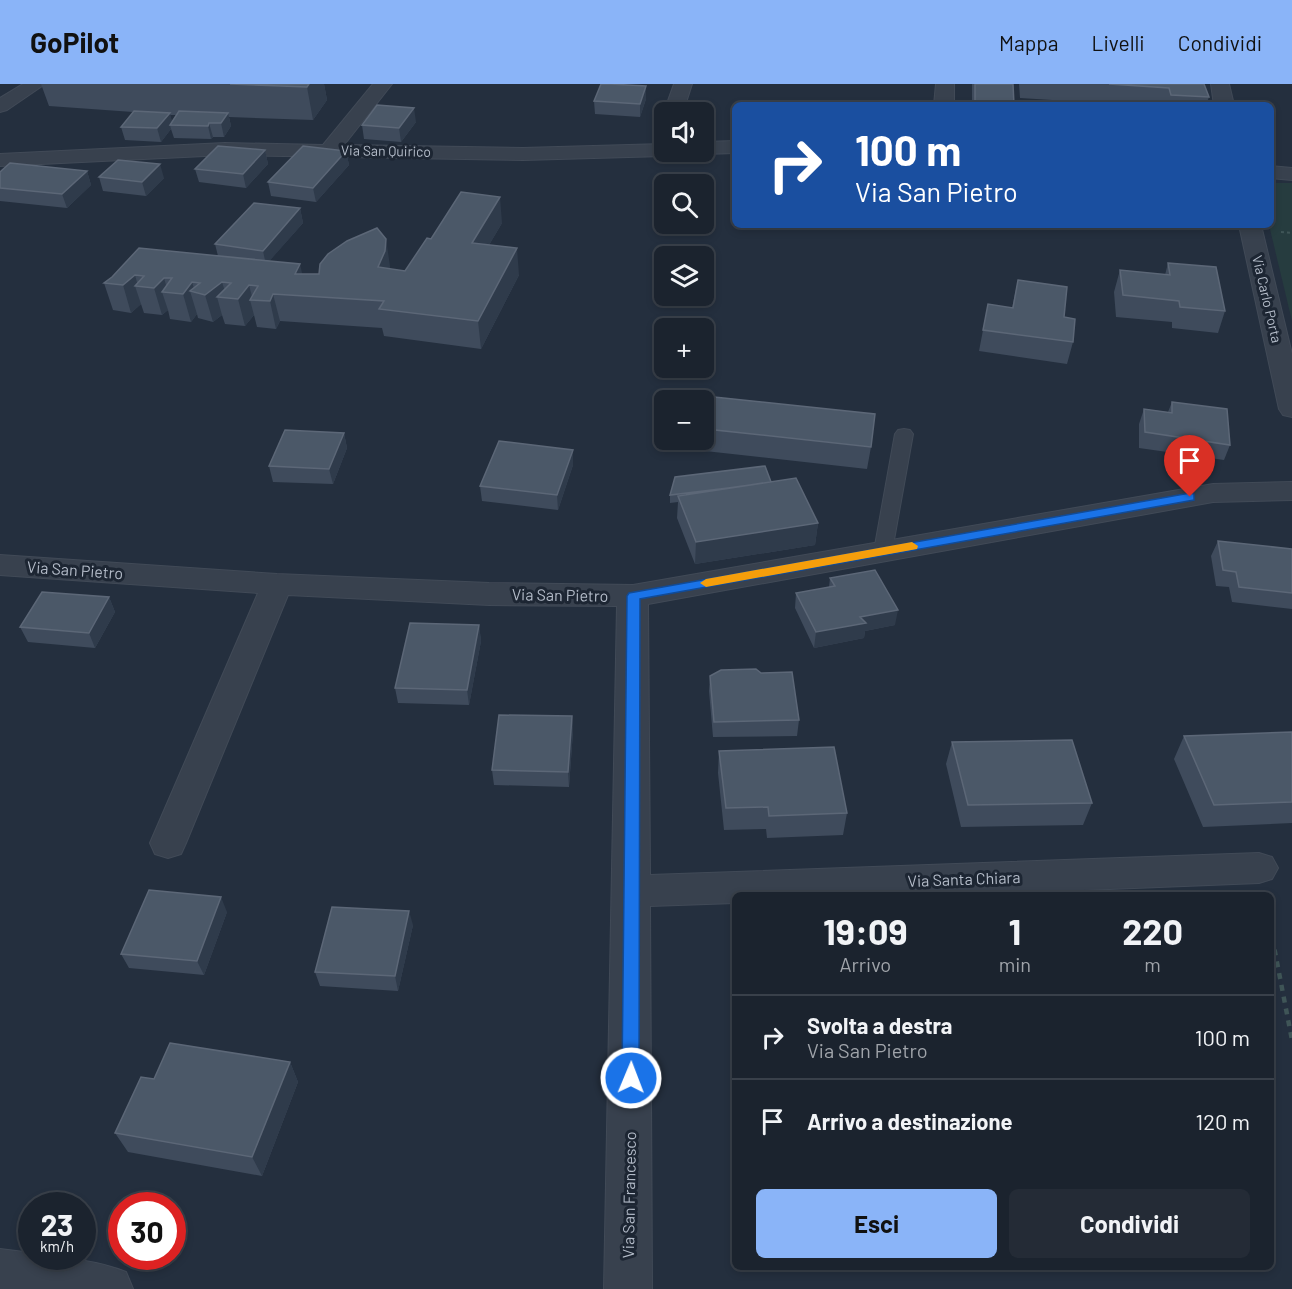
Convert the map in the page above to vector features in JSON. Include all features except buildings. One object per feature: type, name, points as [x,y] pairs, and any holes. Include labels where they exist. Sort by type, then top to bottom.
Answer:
[{"type":"street","points":[[0,106],[36,84]]},
{"type":"street","points":[[329,150],[383,84]]},
{"type":"street","points":[[677,102],[683,84]]},
{"type":"street","points":[[944,102],[945,84]]},
{"type":"street","points":[[1220,84],[1223,102]]},
{"type":"street","points":[[714,148],[732,147]]},
{"type":"street","name":"Via San Quirico","points":[[0,160],[203,150],[523,154],[654,148]]},
{"type":"street","points":[[1274,172],[1292,174]]},
{"type":"street","name":"Via Carlo Porta","points":[[1251,228],[1289,381],[1292,409]]},
{"type":"street","name":"Via San Pietro","points":[[0,565],[277,584],[489,594],[633,596],[1213,493],[1292,491]]},
{"type":"street","points":[[168,843],[277,584]]},
{"type":"street","name":"Via San Francesco","points":[[628,1289],[633,891],[633,596]]},
{"type":"street","name":"Via Santa Chiara","points":[[633,891],[1260,868]]},
{"type":"street","points":[[0,1272],[109,1289]]},
{"type":"lane","points":[[884,551],[904,434]]},
{"type":"path","points":[[1274,947],[1292,1040]]},
{"type":"green space","points":[[1292,183],[1292,321],[1270,228],[1274,228],[1274,184]]},
{"type":"slow traffic","points":[[706,583],[912,546]]},
{"type":"route","points":[[631,1078],[633,596],[1190,497]]}]
